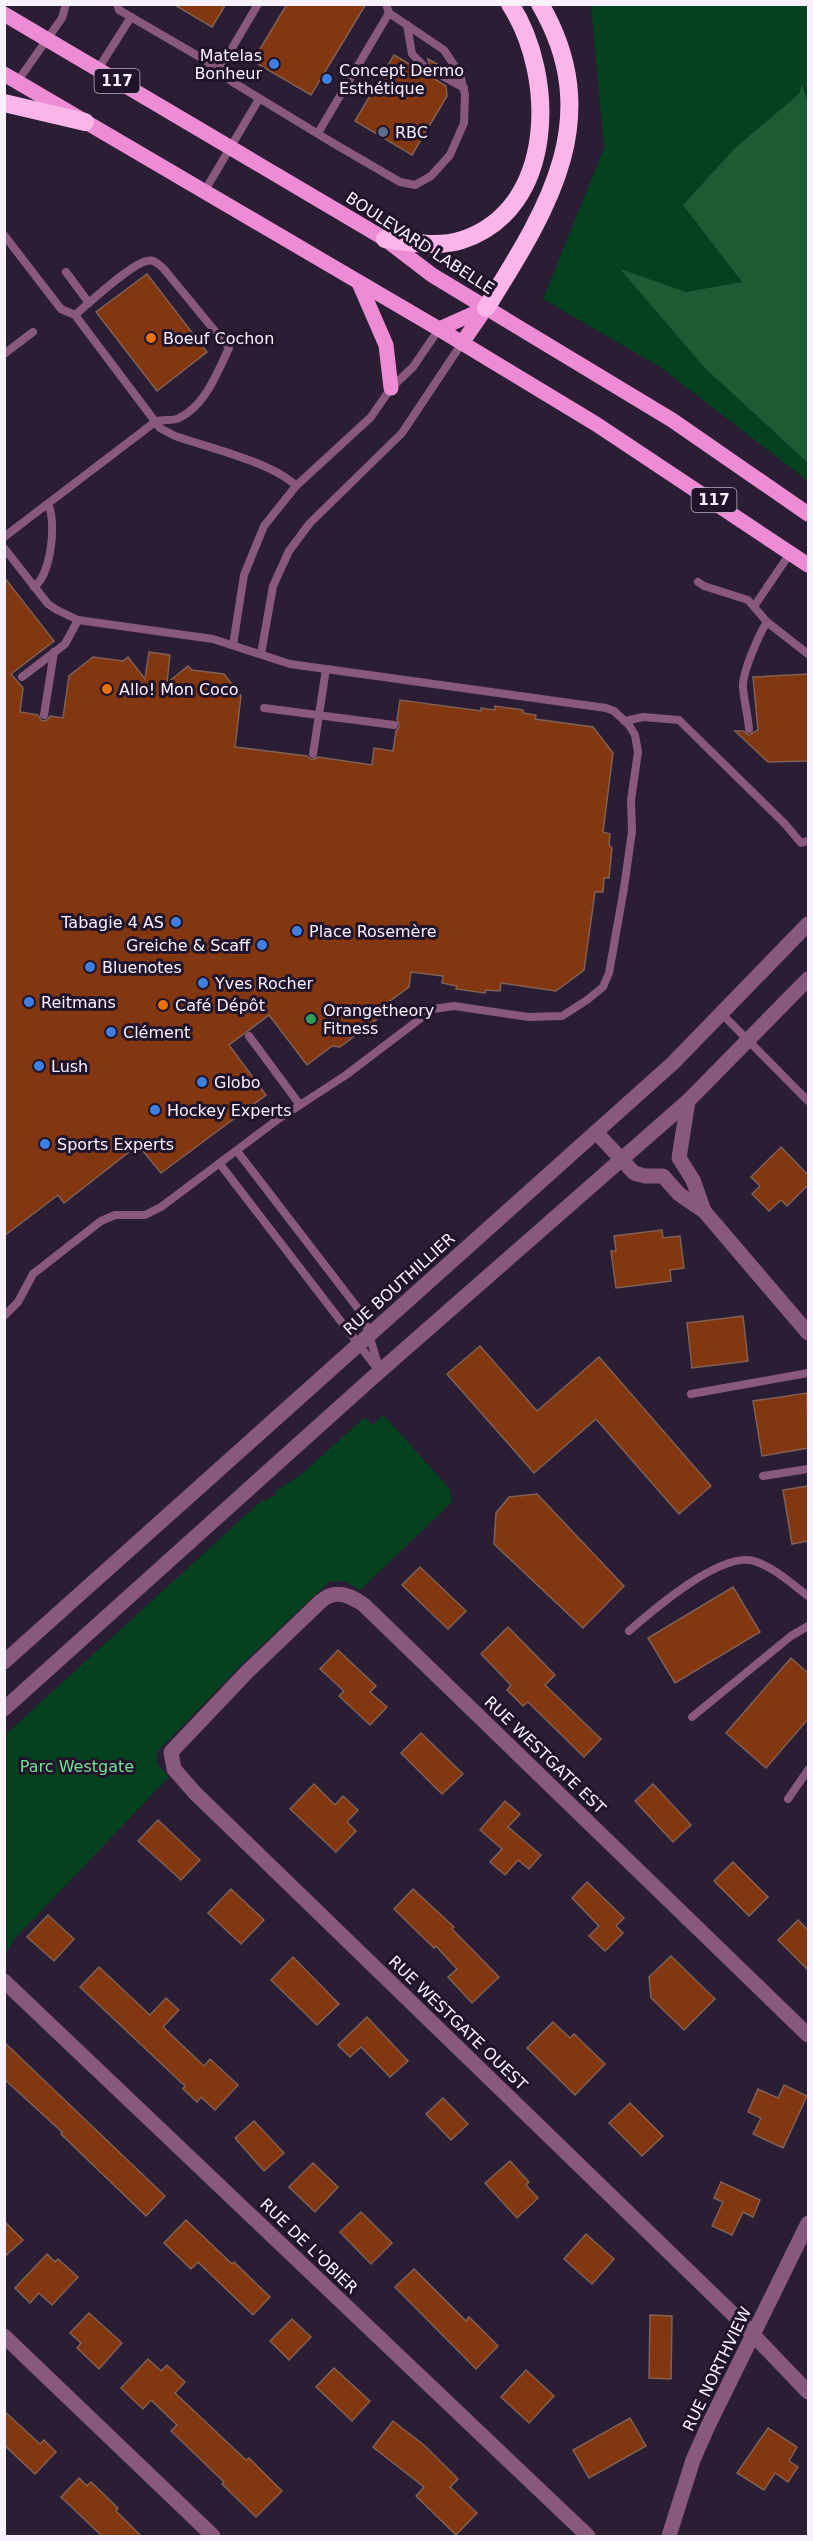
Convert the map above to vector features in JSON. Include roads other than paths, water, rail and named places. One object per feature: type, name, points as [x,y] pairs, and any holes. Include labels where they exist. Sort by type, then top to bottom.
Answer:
[{"type":"highway","points":[[385,240],[439,244],[468,238],[492,225],[510,206],[522,187],[537,146],[541,120],[541,90],[530,43],[510,4]]},
{"type":"highway","points":[[486,308],[542,214],[555,185],[564,152],[568,120],[566,78],[553,30],[540,4]]},
{"type":"highway","points":[[4,103],[85,122]]},
{"type":"main road","name":"BOULEVARD LABELLE","points":[[4,14],[385,240],[432,275],[672,420],[808,514]]},
{"type":"main road","name":"117","points":[[11,78],[439,329],[606,430],[792,552],[808,565]]},
{"type":"main road","points":[[359,283],[386,345],[391,388]]},
{"type":"main road","points":[[439,329],[486,308]]},
{"type":"main road","points":[[462,343],[486,308]]},
{"type":"street","name":"RUE BOUTHILLIER","points":[[4,1662],[680,1057],[808,924]]},
{"type":"street","points":[[4,1709],[380,1372],[622,1161],[688,1101],[808,979]]},
{"type":"street","points":[[688,1101],[679,1158],[693,1180],[704,1211]]},
{"type":"street","points":[[596,1132],[622,1161],[640,1175],[663,1176],[679,1194],[704,1211],[808,1333]]},
{"type":"street","points":[[658,1175],[667,1163],[679,1158]]},
{"type":"street","name":"RUE WESTGATE EST","points":[[247,1672],[325,1598],[340,1594],[356,1600],[808,2035]]},
{"type":"street","name":"RUE WESTGATE OUEST","points":[[247,1672],[173,1749],[170,1759],[179,1776],[754,2336],[808,2392]]},
{"type":"street","name":"RUE DE L'OBIER","points":[[4,1981],[588,2536]]},
{"type":"street","name":"RUE NORTHVIEW","points":[[669,2536],[701,2440],[808,2223]]},
{"type":"street","points":[[4,2336],[213,2536]]},
{"type":"lane","points":[[11,78],[47,39],[62,18],[66,4]]},
{"type":"lane","points":[[117,4],[119,10],[205,60],[218,72],[259,99],[400,182],[415,184],[431,176],[450,154],[464,123],[466,112],[464,88],[455,66],[444,50],[388,13]]},
{"type":"lane","points":[[218,72],[258,4]]},
{"type":"lane","points":[[318,133],[388,13],[386,4]]},
{"type":"lane","points":[[98,69],[131,17]]},
{"type":"lane","points":[[407,25],[412,54],[424,66]]},
{"type":"lane","points":[[437,73],[464,88]]},
{"type":"lane","points":[[204,192],[259,99]]},
{"type":"lane","points":[[4,235],[61,309],[75,315],[155,422],[175,436],[270,469],[296,486]]},
{"type":"lane","points":[[4,537],[155,422],[181,417],[202,399],[229,348],[163,268],[154,261],[148,260],[134,267],[75,315]]},
{"type":"lane","points":[[66,272],[89,303]]},
{"type":"lane","points":[[233,645],[241,593],[250,556],[264,526],[296,486],[379,408],[391,388],[413,367],[439,329]]},
{"type":"lane","points":[[4,354],[33,332]]},
{"type":"lane","points":[[261,654],[273,586],[289,551],[310,523],[402,433],[462,343]]},
{"type":"lane","points":[[34,587],[45,574],[53,527],[53,518],[48,504]]},
{"type":"lane","points":[[4,548],[34,587],[57,610],[78,620],[213,639],[290,664],[606,708],[614,711],[625,721],[635,735],[638,752],[631,800],[632,831],[609,973],[603,987],[562,1016],[529,1017],[454,1006],[433,1009],[346,1075],[300,1105],[153,1212],[145,1215],[115,1215],[101,1221],[33,1274],[18,1302],[4,1316]]},
{"type":"lane","points":[[755,605],[792,552]]},
{"type":"lane","points":[[698,582],[748,600],[755,605],[767,622],[808,654]]},
{"type":"lane","points":[[22,677],[68,640],[78,620]]},
{"type":"lane","points":[[748,729],[747,703],[742,685],[756,641],[767,622]]},
{"type":"lane","points":[[44,715],[54,652]]},
{"type":"lane","points":[[313,754],[326,669]]},
{"type":"lane","points":[[264,708],[394,725]]},
{"type":"lane","points":[[625,721],[643,717],[679,720],[785,824],[801,843],[808,841]]},
{"type":"lane","points":[[722,1014],[808,1101]]},
{"type":"lane","points":[[249,1036],[300,1105]]},
{"type":"lane","points":[[237,1151],[363,1315],[364,1339],[380,1372]]},
{"type":"lane","points":[[219,1164],[364,1339],[380,1372]]},
{"type":"lane","points":[[691,1394],[808,1373]]},
{"type":"lane","points":[[763,1476],[808,1469]]},
{"type":"lane","points":[[629,1631],[667,1598],[713,1570],[739,1559],[754,1561],[782,1576],[808,1596]]},
{"type":"lane","points":[[692,1717],[791,1636],[808,1626]]},
{"type":"lane","points":[[788,1799],[808,1770]]},
{"type":"place","name":"Matelas Bonheur","points":[[274,64]]},
{"type":"place","name":"Concept Dermo Esthétique","points":[[327,79]]},
{"type":"place","name":"RBC","points":[[383,132]]},
{"type":"place","name":"Boeuf Cochon","points":[[151,338]]},
{"type":"place","name":"Allo! Mon Coco","points":[[107,689]]},
{"type":"place","name":"Tabagie 4 AS","points":[[176,922]]},
{"type":"place","name":"Place Rosemère","points":[[297,931]]},
{"type":"place","name":"Greiche & Scaff","points":[[262,945]]},
{"type":"place","name":"Bluenotes","points":[[90,967]]},
{"type":"place","name":"Yves Rocher","points":[[203,983]]},
{"type":"place","name":"Reitmans","points":[[29,1002]]},
{"type":"place","name":"Café Dépôt","points":[[163,1005]]},
{"type":"place","name":"Orangetheory Fitness","points":[[311,1019]]},
{"type":"place","name":"Clément","points":[[111,1032]]},
{"type":"place","name":"Lush","points":[[39,1066]]},
{"type":"place","name":"Globo","points":[[202,1082]]},
{"type":"place","name":"Hockey Experts","points":[[155,1110]]},
{"type":"place","name":"Sports Experts","points":[[45,1144]]},
{"type":"park label","name":"Parc Westgate","points":[[77,1766]]}]
